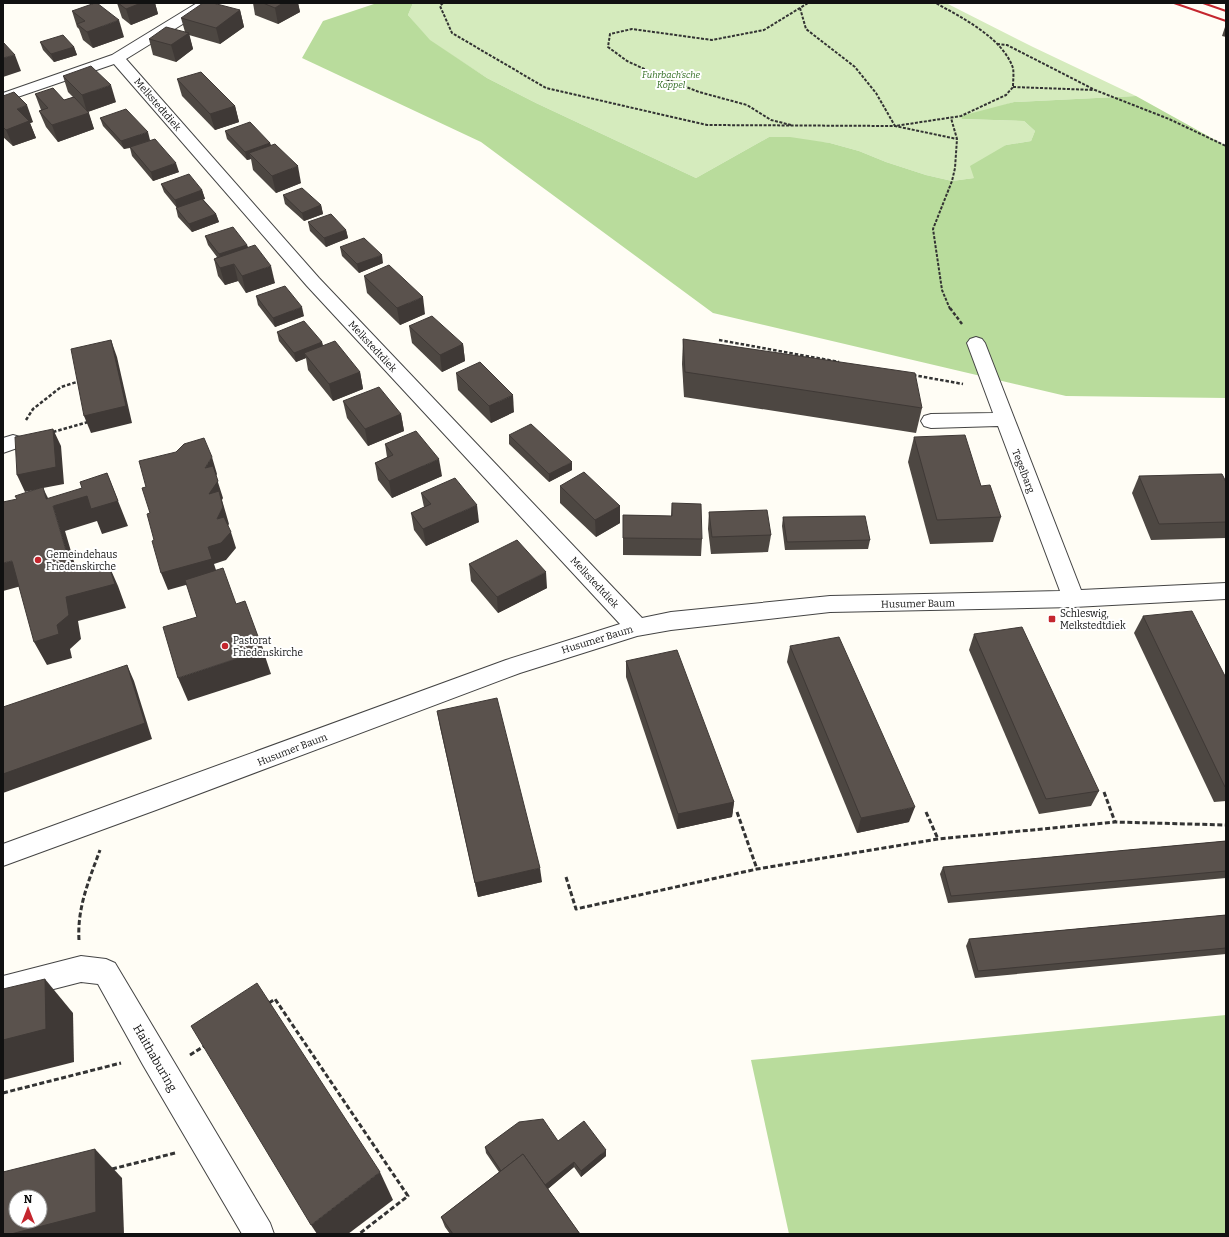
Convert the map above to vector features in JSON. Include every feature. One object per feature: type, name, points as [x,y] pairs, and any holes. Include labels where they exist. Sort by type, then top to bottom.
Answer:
[{"type":"street","points":[[3,98],[117,58],[207,3]]},
{"type":"street","name":"Melkstedtdiek","points":[[117,58],[313,282],[637,627]]},
{"type":"street","name":"Tegelbarg","points":[[976,343],[1074,599]]},
{"type":"street","points":[[931,421],[1004,418]]},
{"type":"street","name":"Husumer Baum","points":[[3,855],[514,666],[637,627],[670,621],[830,604],[1074,599],[1226,591]]},
{"type":"street","name":"Haithaburing","points":[[3,989],[81,969],[106,972],[158,1064],[259,1234]]},
{"type":"path","points":[[442,3],[440,6],[452,33],[546,88],[707,125],[794,126],[895,126],[961,116],[1006,96],[1013,87],[1013,69],[1005,55],[981,29],[936,3]]},
{"type":"path","points":[[794,126],[771,120],[747,105],[699,92],[666,79],[628,61],[608,47],[610,34],[632,29],[712,40],[764,30],[808,3]]},
{"type":"path","points":[[800,8],[806,29],[855,67],[876,93],[895,126],[957,139]]},
{"type":"path","points":[[996,44],[1007,45],[1095,90],[1169,118],[1226,146]]},
{"type":"path","points":[[1013,87],[1095,90]]},
{"type":"path","points":[[951,118],[957,139],[955,168],[952,181],[933,229],[942,290],[950,309],[976,343]]},
{"type":"path","points":[[719,340],[844,363]]},
{"type":"path","points":[[907,374],[993,389]]},
{"type":"path","points":[[13,442],[33,409],[61,387],[81,380]]},
{"type":"path","points":[[13,442],[89,422]]},
{"type":"path","points":[[1104,792],[1115,822]]},
{"type":"path","points":[[737,812],[757,869]]},
{"type":"path","points":[[926,812],[938,839]]},
{"type":"path","points":[[566,877],[576,908],[757,869],[938,839],[1115,822],[1226,825]]},
{"type":"path","points":[[78,924],[83,895],[99,852]]},
{"type":"path","points":[[262,1008],[275,999],[408,1196],[360,1234]]},
{"type":"path","points":[[3,1093],[158,1064],[209,1042]]},
{"type":"path","points":[[108,1170],[206,1144]]},
{"type":"green space","points":[[377,3],[413,3],[408,15],[430,40],[487,78],[536,103],[696,178],[769,137],[790,137],[830,143],[859,151],[886,162],[926,175],[952,181],[974,178],[970,166],[1006,145],[1031,141],[1035,131],[1024,121],[962,119],[961,116],[1014,102],[1136,96],[1226,146],[1226,398],[1066,396],[713,313],[481,142],[302,58],[323,21]]},
{"type":"green space","name":"Fuhrbach’sche Koppel","points":[[413,3],[946,3],[1033,47],[1136,96],[1014,102],[962,119],[1024,121],[1035,131],[1031,141],[1006,145],[974,178],[952,181],[926,175],[886,162],[859,151],[830,143],[769,137],[696,178],[536,103],[487,78],[430,41],[408,15]]},
{"type":"green space","points":[[1226,1015],[1226,1234],[789,1234],[751,1060]]},
{"type":"building","points":[[95,3],[119,20],[87,32],[77,24],[85,21],[72,11]]},
{"type":"building","points":[[118,3],[141,3],[126,9]]},
{"type":"building","points":[[203,3],[213,3],[240,10],[216,28],[181,18]]},
{"type":"building","points":[[263,3],[283,3],[275,8]]},
{"type":"building","points":[[166,27],[189,33],[171,45],[149,39]]},
{"type":"building","points":[[63,35],[74,47],[51,54],[40,42]]},
{"type":"building","points":[[3,42],[15,55],[3,58]]},
{"type":"building","points":[[91,66],[111,85],[82,95],[63,76]]},
{"type":"building","points":[[201,72],[235,106],[210,114],[177,79]]},
{"type":"building","points":[[53,88],[64,100],[74,97],[89,113],[52,125],[39,111],[48,108],[35,94]]},
{"type":"building","points":[[14,92],[27,105],[17,109],[29,121],[6,130],[3,127],[3,96]]},
{"type":"building","points":[[126,109],[148,132],[121,141],[100,118]]},
{"type":"building","points":[[250,122],[270,143],[245,152],[225,131]]},
{"type":"building","points":[[155,139],[176,163],[151,172],[130,147]]},
{"type":"building","points":[[275,144],[298,166],[272,176],[249,153]]},
{"type":"building","points":[[189,174],[202,190],[175,200],[161,184]]},
{"type":"building","points":[[302,188],[321,205],[302,213],[283,195]]},
{"type":"building","points":[[202,199],[216,214],[189,224],[176,208]]},
{"type":"building","points":[[331,214],[346,230],[324,238],[308,222]]},
{"type":"building","points":[[233,227],[247,245],[219,254],[205,236]]},
{"type":"building","points":[[364,238],[382,255],[357,264],[340,247]]},
{"type":"building","points":[[255,245],[271,266],[242,276],[234,264],[220,268],[214,259]]},
{"type":"building","points":[[389,265],[423,297],[397,308],[364,276]]},
{"type":"building","points":[[285,286],[302,307],[273,318],[256,296]]},
{"type":"building","points":[[432,316],[463,344],[440,355],[409,326]]},
{"type":"building","points":[[304,321],[322,342],[294,353],[277,332]]},
{"type":"building","points":[[683,339],[915,373],[922,408],[685,372]]},
{"type":"building","points":[[111,340],[126,406],[84,416],[71,349]]},
{"type":"building","points":[[335,341],[360,372],[329,384],[304,353]]},
{"type":"building","points":[[480,362],[513,395],[489,406],[456,373]]},
{"type":"building","points":[[379,387],[401,414],[365,429],[343,401]]},
{"type":"building","points":[[531,424],[572,462],[549,474],[509,435]]},
{"type":"building","points":[[53,429],[56,467],[17,475],[15,437]]},
{"type":"building","points":[[416,431],[439,459],[389,481],[375,463],[393,455],[385,444]]},
{"type":"building","points":[[965,435],[981,486],[990,485],[1001,517],[937,520],[914,437]]},
{"type":"building","points":[[204,438],[212,457],[205,468],[213,466],[218,481],[209,494],[219,491],[223,507],[217,519],[224,517],[231,532],[221,543],[208,547],[212,559],[161,573],[152,541],[154,540],[147,514],[150,513],[142,488],[146,487],[139,461],[176,452],[184,444]]},
{"type":"building","points":[[584,472],[620,506],[595,520],[560,486]]},
{"type":"building","points":[[107,473],[118,501],[91,509],[87,496],[53,506],[72,571],[107,561],[115,584],[66,597],[69,615],[57,625],[59,634],[34,642],[12,561],[3,563],[3,502],[17,499],[15,496],[43,487],[46,499],[82,488],[80,482]]},
{"type":"building","points":[[1222,474],[1226,482],[1226,522],[1159,524],[1139,476]]},
{"type":"building","points":[[455,478],[477,505],[423,529],[411,513],[431,504],[421,493]]},
{"type":"building","points":[[672,503],[701,504],[702,539],[623,538],[623,515],[672,516]]},
{"type":"building","points":[[767,510],[771,535],[712,537],[709,512]]},
{"type":"building","points":[[865,516],[870,540],[787,542],[783,517]]},
{"type":"building","points":[[517,540],[546,572],[497,597],[469,564]]},
{"type":"building","name":"Pastorat Friedenskirche","points":[[223,568],[236,604],[245,601],[263,650],[178,678],[163,627],[197,617],[185,580]]},
{"type":"building","points":[[1192,611],[1226,678],[1226,787],[1143,616]]},
{"type":"building","points":[[1022,627],[1099,791],[1046,799],[974,634]]},
{"type":"building","points":[[839,637],[915,807],[861,818],[790,646]]},
{"type":"building","points":[[677,650],[734,802],[678,814],[626,661]]},
{"type":"building","points":[[127,665],[145,723],[3,774],[3,707]]},
{"type":"building","points":[[497,698],[540,868],[475,883],[437,711]]},
{"type":"building","points":[[1226,841],[1226,871],[951,896],[943,867]]},
{"type":"building","points":[[1226,915],[1226,948],[978,971],[969,939]]},
{"type":"building","points":[[45,979],[46,1029],[3,1040],[3,989]]},
{"type":"building","points":[[257,983],[380,1172],[311,1225],[191,1026]]},
{"type":"building","points":[[543,1119],[558,1141],[584,1121],[606,1150],[581,1171],[574,1162],[545,1185],[523,1154],[501,1171],[485,1147],[519,1122]]},
{"type":"building","points":[[95,1149],[96,1212],[48,1224],[48,1189],[8,1189],[8,1229],[30,1229],[11,1234],[3,1234],[3,1172]]},
{"type":"building","points":[[523,1154],[580,1234],[453,1234],[441,1217]]},
{"type":"railway","points":[[1174,3],[1226,21]]},
{"type":"railway","points":[[1203,3],[1226,11]]},
{"type":"place","name":"Gemeindehaus Friedenskirche","points":[[38,560]]},
{"type":"place","name":"Schleswig, Melkstedtdiek","points":[[1052,619]]},
{"type":"place","name":"Pastorat Friedenskirche","points":[[225,646]]}]
